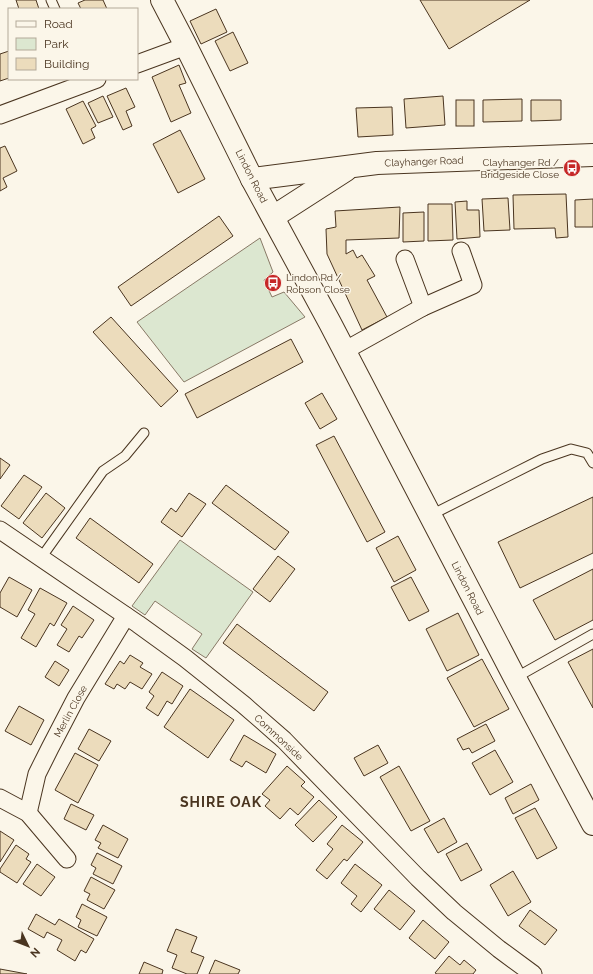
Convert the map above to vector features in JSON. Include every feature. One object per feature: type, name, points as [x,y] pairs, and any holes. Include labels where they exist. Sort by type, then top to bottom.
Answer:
[{"type":"main road","name":"Lindon Road","points":[[162,0],[252,179],[431,515],[515,678],[593,824]]},
{"type":"main road","name":"Clayhanger Road","points":[[252,179],[378,163],[593,155]]},
{"type":"main road","name":"Clayhanger Road","points":[[273,217],[352,166]]},
{"type":"street","points":[[138,64],[186,46]]},
{"type":"street","points":[[0,115],[93,80]]},
{"type":"street","points":[[344,351],[423,307],[473,285],[461,251]]},
{"type":"street","points":[[405,259],[423,307]]},
{"type":"street","name":"Commonside","points":[[0,530],[185,658],[244,705],[284,740],[418,878],[454,912],[498,949],[533,974]]},
{"type":"street","name":"Merlin Close","points":[[28,812],[37,774],[50,748],[76,698],[126,616]]},
{"type":"street","points":[[0,798],[28,812],[67,859]]},
{"type":"lane","points":[[41,558],[103,471],[125,456],[144,433]]},
{"type":"lane","points":[[431,515],[542,459],[571,449],[587,453],[593,463]]},
{"type":"lane","points":[[515,678],[593,634]]},
{"type":"green space","points":[[260,238],[273,272],[264,280],[272,297],[284,292],[305,317],[184,382],[137,322]]},
{"type":"green space","points":[[180,540],[253,592],[206,658],[192,649],[202,634],[155,601],[145,615],[132,606]]},
{"type":"building","points":[[16,0],[36,0],[39,8],[19,8]]},
{"type":"building","points":[[85,0],[103,0],[107,8],[80,8],[78,3]]},
{"type":"building","points":[[420,0],[530,0],[449,49]]},
{"type":"building","points":[[216,9],[227,32],[201,44],[190,21]]},
{"type":"building","points":[[233,32],[248,63],[230,71],[215,41]]},
{"type":"building","points":[[8,51],[8,78],[0,81],[0,54]]},
{"type":"building","points":[[179,65],[186,83],[179,85],[191,113],[171,122],[152,77]]},
{"type":"building","points":[[126,88],[135,107],[126,111],[132,126],[123,130],[107,96]]},
{"type":"building","points":[[103,96],[113,117],[98,123],[88,103]]},
{"type":"building","points":[[443,96],[445,125],[406,128],[404,99]]},
{"type":"building","points":[[522,99],[522,121],[483,122],[483,100]]},
{"type":"building","points":[[456,100],[474,100],[474,126],[456,126]]},
{"type":"building","points":[[531,100],[561,100],[561,120],[531,121]]},
{"type":"building","points":[[83,101],[96,126],[91,129],[95,138],[83,144],[66,109]]},
{"type":"building","points":[[392,107],[393,135],[358,137],[356,108]]},
{"type":"building","points":[[180,130],[205,179],[178,193],[153,144]]},
{"type":"building","points":[[5,146],[17,171],[3,178],[7,187],[0,191],[0,148]]},
{"type":"building","points":[[566,194],[568,237],[556,238],[555,228],[514,229],[513,195]]},
{"type":"building","points":[[508,198],[510,230],[484,231],[482,199]]},
{"type":"building","points":[[593,199],[593,227],[575,227],[575,200]]},
{"type":"building","points":[[467,201],[467,210],[479,210],[480,237],[457,239],[455,202]]},
{"type":"building","points":[[428,204],[452,204],[453,240],[428,241]]},
{"type":"building","points":[[400,207],[399,238],[346,240],[346,254],[353,250],[357,258],[362,255],[375,276],[367,280],[387,317],[362,330],[327,254],[326,229],[336,227],[335,211]]},
{"type":"building","points":[[424,212],[424,241],[403,242],[403,213]]},
{"type":"building","points":[[219,216],[233,236],[131,306],[118,287]]},
{"type":"building","points":[[111,317],[178,391],[161,407],[93,332]]},
{"type":"building","points":[[291,339],[303,362],[197,418],[185,394]]},
{"type":"building","points":[[322,393],[337,419],[320,429],[305,403]]},
{"type":"building","points":[[334,436],[385,532],[367,542],[316,445]]},
{"type":"building","points":[[0,458],[10,465],[0,479]]},
{"type":"building","points":[[24,475],[42,487],[19,519],[1,506]]},
{"type":"building","points":[[226,485],[289,532],[275,550],[212,503]]},
{"type":"building","points":[[46,493],[65,508],[42,538],[23,523]]},
{"type":"building","points":[[189,493],[206,504],[182,537],[161,522],[171,508],[176,512]]},
{"type":"building","points":[[593,497],[593,553],[520,588],[498,542]]},
{"type":"building","points":[[90,518],[153,564],[139,583],[76,538]]},
{"type":"building","points":[[398,536],[416,570],[394,582],[376,548]]},
{"type":"building","points":[[278,556],[295,569],[270,602],[253,589]]},
{"type":"building","points":[[593,569],[593,620],[555,640],[533,600]]},
{"type":"building","points":[[9,577],[32,590],[17,617],[0,607],[0,593]]},
{"type":"building","points":[[411,577],[429,611],[409,621],[391,587]]},
{"type":"building","points":[[40,588],[67,603],[54,626],[50,623],[36,647],[21,638],[35,614],[28,610]]},
{"type":"building","points":[[73,606],[94,620],[82,638],[79,636],[69,652],[57,645],[67,629],[61,625]]},
{"type":"building","points":[[458,613],[479,655],[447,671],[426,629]]},
{"type":"building","points":[[237,624],[328,692],[314,711],[223,643]]},
{"type":"building","points":[[593,649],[593,708],[568,662]]},
{"type":"building","points":[[130,655],[143,663],[140,667],[152,674],[142,689],[130,682],[125,689],[117,684],[114,689],[105,684],[120,661],[124,664]]},
{"type":"building","points":[[482,659],[509,709],[474,727],[447,678]]},
{"type":"building","points":[[55,661],[69,670],[59,686],[45,677]]},
{"type":"building","points":[[162,672],[183,686],[172,704],[167,701],[158,716],[146,708],[154,696],[149,692]]},
{"type":"building","points":[[190,689],[234,720],[208,758],[164,727]]},
{"type":"building","points":[[19,706],[44,720],[31,745],[5,731]]},
{"type":"building","points":[[486,724],[495,741],[472,753],[469,748],[463,750],[457,739]]},
{"type":"building","points":[[89,729],[111,741],[99,761],[78,749]]},
{"type":"building","points":[[244,735],[276,754],[266,773],[246,761],[242,767],[230,760]]},
{"type":"building","points":[[378,745],[388,763],[364,776],[354,758]]},
{"type":"building","points":[[495,750],[513,782],[490,795],[472,763]]},
{"type":"building","points":[[75,753],[98,765],[78,803],[55,790]]},
{"type":"building","points":[[287,766],[305,782],[301,786],[314,797],[298,815],[290,808],[280,819],[265,806],[270,800],[262,794]]},
{"type":"building","points":[[399,766],[430,821],[411,831],[380,777]]},
{"type":"building","points":[[531,784],[539,800],[513,814],[505,798]]},
{"type":"building","points":[[319,800],[337,817],[313,842],[295,825]]},
{"type":"building","points":[[71,804],[94,815],[86,830],[64,819]]},
{"type":"building","points":[[535,808],[557,848],[537,859],[515,818]]},
{"type":"building","points":[[444,818],[457,842],[438,853],[424,829]]},
{"type":"building","points":[[103,825],[128,839],[118,858],[98,848],[101,843],[95,840]]},
{"type":"building","points":[[342,825],[363,842],[347,861],[344,859],[327,879],[316,870],[333,849],[327,844]]},
{"type":"building","points":[[0,831],[14,840],[0,862]]},
{"type":"building","points":[[467,843],[482,870],[461,881],[446,854]]},
{"type":"building","points":[[16,845],[29,854],[26,859],[31,862],[17,883],[0,872],[0,869]]},
{"type":"building","points":[[97,853],[122,866],[113,884],[93,874],[96,868],[91,865]]},
{"type":"building","points":[[37,864],[55,877],[41,896],[23,884]]},
{"type":"building","points":[[355,864],[382,885],[361,912],[351,904],[357,896],[341,883]]},
{"type":"building","points":[[513,871],[531,902],[508,916],[490,885]]},
{"type":"building","points":[[91,877],[115,890],[104,909],[87,900],[90,894],[84,891]]},
{"type":"building","points":[[389,890],[415,911],[400,930],[374,909]]},
{"type":"building","points":[[82,904],[107,917],[97,936],[78,927],[81,920],[76,917]]},
{"type":"building","points":[[530,910],[557,930],[545,945],[519,926]]},
{"type":"building","points":[[36,914],[55,925],[59,919],[94,939],[86,953],[81,950],[75,961],[57,950],[62,940],[47,932],[44,938],[28,929]]},
{"type":"building","points":[[423,920],[449,942],[435,959],[409,938]]},
{"type":"building","points":[[176,929],[197,937],[191,952],[204,957],[197,974],[187,974],[172,968],[177,955],[167,951]]},
{"type":"building","points":[[449,956],[460,965],[464,960],[476,970],[473,974],[435,973]]},
{"type":"building","points":[[215,960],[240,970],[238,974],[209,974]]},
{"type":"building","points":[[144,962],[163,970],[162,974],[139,974]]},
{"type":"building","points":[[0,969],[27,974],[0,974]]},
{"type":"place","name":"Clayhanger Rd / Bridgeside Close","points":[[572,168]]},
{"type":"place","name":"Lindon Rd / Robson Close","points":[[273,283]]},
{"type":"district","name":"SHIRE OAK","points":[[221,802]]}]
